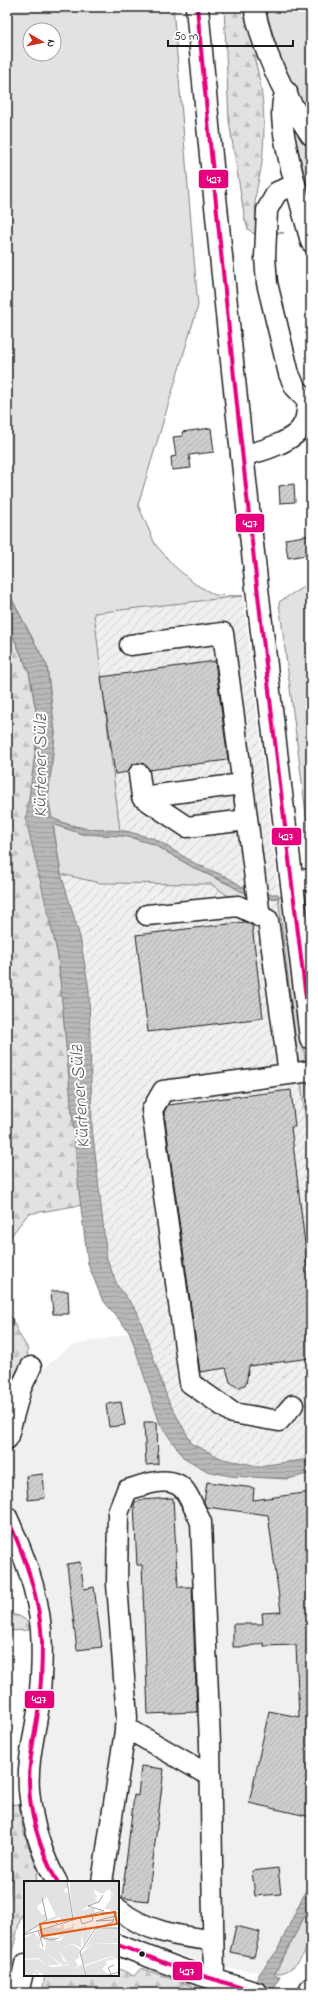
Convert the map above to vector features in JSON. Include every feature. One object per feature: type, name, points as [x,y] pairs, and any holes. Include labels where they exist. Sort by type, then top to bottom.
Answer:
[{"type":"main road","points":[[197,7],[218,246],[241,455],[301,880],[311,1038]]},
{"type":"main road","points":[[310,1993],[311,1989]]},
{"type":"street","points":[[254,7],[258,28],[273,67],[311,135]]},
{"type":"street","points":[[287,92],[282,100],[287,154],[311,242]]},
{"type":"street","points":[[241,455],[255,453],[296,434],[304,423],[309,401],[295,387],[289,374],[267,283],[265,257],[267,210],[270,201],[277,192],[295,185]]},
{"type":"street","points":[[130,645],[223,633],[259,911]]},
{"type":"street","points":[[139,774],[142,797],[187,827],[247,820]]},
{"type":"street","points":[[142,797],[242,784]]},
{"type":"street","points":[[147,915],[238,906],[259,911],[268,920],[289,1074]]},
{"type":"street","points":[[293,1405],[279,1421],[233,1413],[190,1383],[152,1110],[163,1091],[311,1071]]},
{"type":"street","points":[[7,1439],[20,1388],[31,1367]]},
{"type":"street","points":[[102,1881],[127,1718],[117,1584],[118,1513],[127,1490],[154,1482],[170,1481],[184,1490],[201,1522],[210,1776],[212,1940],[214,1979]]},
{"type":"street","points":[[7,1517],[27,1568],[35,1595],[41,1629],[41,1663],[38,1710],[30,1762],[29,1789],[37,1836],[57,1881]]},
{"type":"street","points":[[125,1727],[210,1776]]},
{"type":"street","points":[[119,1910],[152,1928],[184,1937],[212,1940]]},
{"type":"street","points":[[119,1945],[160,1961],[252,1991]]},
{"type":"street","points":[[18,1993],[24,1968]]},
{"type":"shaded area","points":[[243,596],[311,1164],[311,1463],[303,1460],[258,1466],[223,1459],[192,1444],[168,1400],[137,1311],[117,1285],[107,1259],[92,1127],[89,990],[61,874],[100,883],[211,884],[227,895],[250,890],[196,864],[155,839],[120,831],[94,613]]},
{"type":"shaded area","points":[[130,1333],[160,1424],[230,1476],[288,1479],[311,1473],[311,1879],[277,1951],[260,1972],[224,1968],[198,1961],[139,1941],[119,1930],[119,1881],[71,1881],[61,1864],[57,1865],[45,1834],[38,1791],[40,1764],[48,1714],[43,1586],[32,1548],[7,1495],[7,1453],[20,1406],[32,1378],[71,1346]]},
{"type":"green space","points":[[7,7],[173,7],[198,306],[138,505],[155,544],[174,566],[195,584],[215,595],[243,596],[94,613],[120,831],[85,828],[51,818],[48,798],[55,733],[47,666],[7,590],[7,119],[9,116],[13,91],[7,78]]},
{"type":"green space","points":[[224,7],[246,7],[270,74],[253,54],[260,80],[264,121],[262,161],[255,210],[259,220],[264,226],[284,233],[254,234],[248,229],[245,220],[229,121]]},
{"type":"green space","points":[[265,7],[311,7],[311,120],[285,75]]},
{"type":"green space","points":[[298,129],[311,147],[311,203],[294,131]]},
{"type":"green space","points":[[311,582],[311,853],[279,602]]},
{"type":"green space","points":[[7,623],[29,672],[36,711],[36,745],[45,895],[58,956],[81,1205],[28,1214],[7,1241],[9,1126],[7,1069]]},
{"type":"green space","points":[[53,824],[82,834],[125,836],[154,844],[194,868],[251,895],[253,905],[227,895],[211,884],[100,883],[61,874]]},
{"type":"green space","points":[[278,896],[285,896],[311,1108],[311,1164]]},
{"type":"green space","points":[[7,1309],[27,1347],[28,1358],[12,1402],[7,1401]]},
{"type":"green space","points":[[7,1613],[19,1616],[29,1622],[29,1630],[7,1631]]},
{"type":"green space","points":[[19,1804],[23,1830],[38,1872],[36,1881],[24,1881],[24,1910],[20,1919],[7,1975],[7,1917],[12,1874],[10,1852],[7,1841],[7,1805]]},
{"type":"green space","points":[[311,1904],[312,1931],[307,1948],[294,1966],[282,1973],[275,1973]]},
{"type":"green space","points":[[119,1968],[134,1976],[141,1968],[211,1993],[42,1993],[45,1976],[119,1976]]},
{"type":"water","name":"Kürtener Sülz","points":[[7,590],[47,666],[55,733],[48,798],[52,818],[83,829],[126,831],[155,839],[196,864],[227,877],[243,887],[266,894],[278,894],[279,898],[266,899],[240,891],[225,882],[194,868],[153,844],[125,836],[82,834],[53,824],[61,874],[80,937],[89,990],[92,1127],[107,1259],[117,1285],[137,1311],[168,1400],[192,1444],[223,1459],[258,1466],[303,1460],[311,1463],[311,1473],[288,1479],[230,1476],[207,1471],[183,1457],[160,1424],[130,1333],[102,1299],[88,1264],[79,1192],[58,956],[26,820],[36,745],[36,711],[29,672],[7,623]]},
{"type":"water","points":[[311,1879],[311,1904],[274,1975],[280,1976],[272,1993],[250,1993],[259,1974],[277,1951]]},
{"type":"building","points":[[211,428],[214,452],[189,455],[191,468],[172,470],[171,457],[176,456],[173,437],[183,436],[182,432]]},
{"type":"building","points":[[294,484],[295,502],[280,503],[279,486]]},
{"type":"building","points":[[311,535],[311,554],[288,558],[285,539]]},
{"type":"building","points":[[215,661],[228,760],[149,770],[144,764],[138,763],[132,765],[128,772],[115,774],[101,677]]},
{"type":"building","points":[[245,922],[252,925],[263,1018],[148,1032],[136,935]]},
{"type":"building","points":[[291,1090],[295,1127],[291,1127],[311,1294],[311,1358],[249,1366],[246,1384],[238,1388],[230,1382],[226,1368],[200,1372],[164,1112],[168,1105]]},
{"type":"building","points":[[51,1291],[68,1291],[69,1314],[53,1314]]},
{"type":"building","points":[[121,1402],[125,1425],[109,1427],[106,1404]]},
{"type":"building","points":[[144,1422],[157,1422],[158,1464],[146,1465]]},
{"type":"building","points":[[43,1474],[45,1498],[28,1500],[26,1476]]},
{"type":"building","points":[[207,1482],[254,1488],[253,1500],[311,1492],[311,1817],[249,1803],[269,1711],[299,1717],[296,1645],[264,1646],[264,1643],[245,1647],[233,1647],[233,1624],[263,1624],[262,1613],[281,1612],[268,1515],[206,1507],[204,1502]]},
{"type":"building","points":[[173,1498],[178,1587],[192,1587],[197,1712],[148,1714],[142,1565],[137,1565],[134,1504],[139,1500]]},
{"type":"building","points":[[80,1562],[84,1589],[94,1587],[102,1647],[77,1650],[67,1564]]},
{"type":"building","points":[[141,1766],[164,1769],[148,1901],[122,1898],[134,1795],[138,1796]]},
{"type":"building","points":[[278,1868],[281,1894],[255,1896],[252,1871]]},
{"type":"building","points":[[236,1926],[260,1932],[254,1957],[230,1952]]},
{"type":"transit line","name":"427","points":[[197,7],[222,265],[250,523],[311,1038]]},
{"type":"transit line","name":"427","points":[[7,1517],[20,1547],[35,1594],[41,1626],[41,1686],[30,1763],[29,1781],[31,1807],[37,1833],[57,1881]]},
{"type":"transit line","name":"427","points":[[119,1945],[181,1969],[258,1993]]}]
